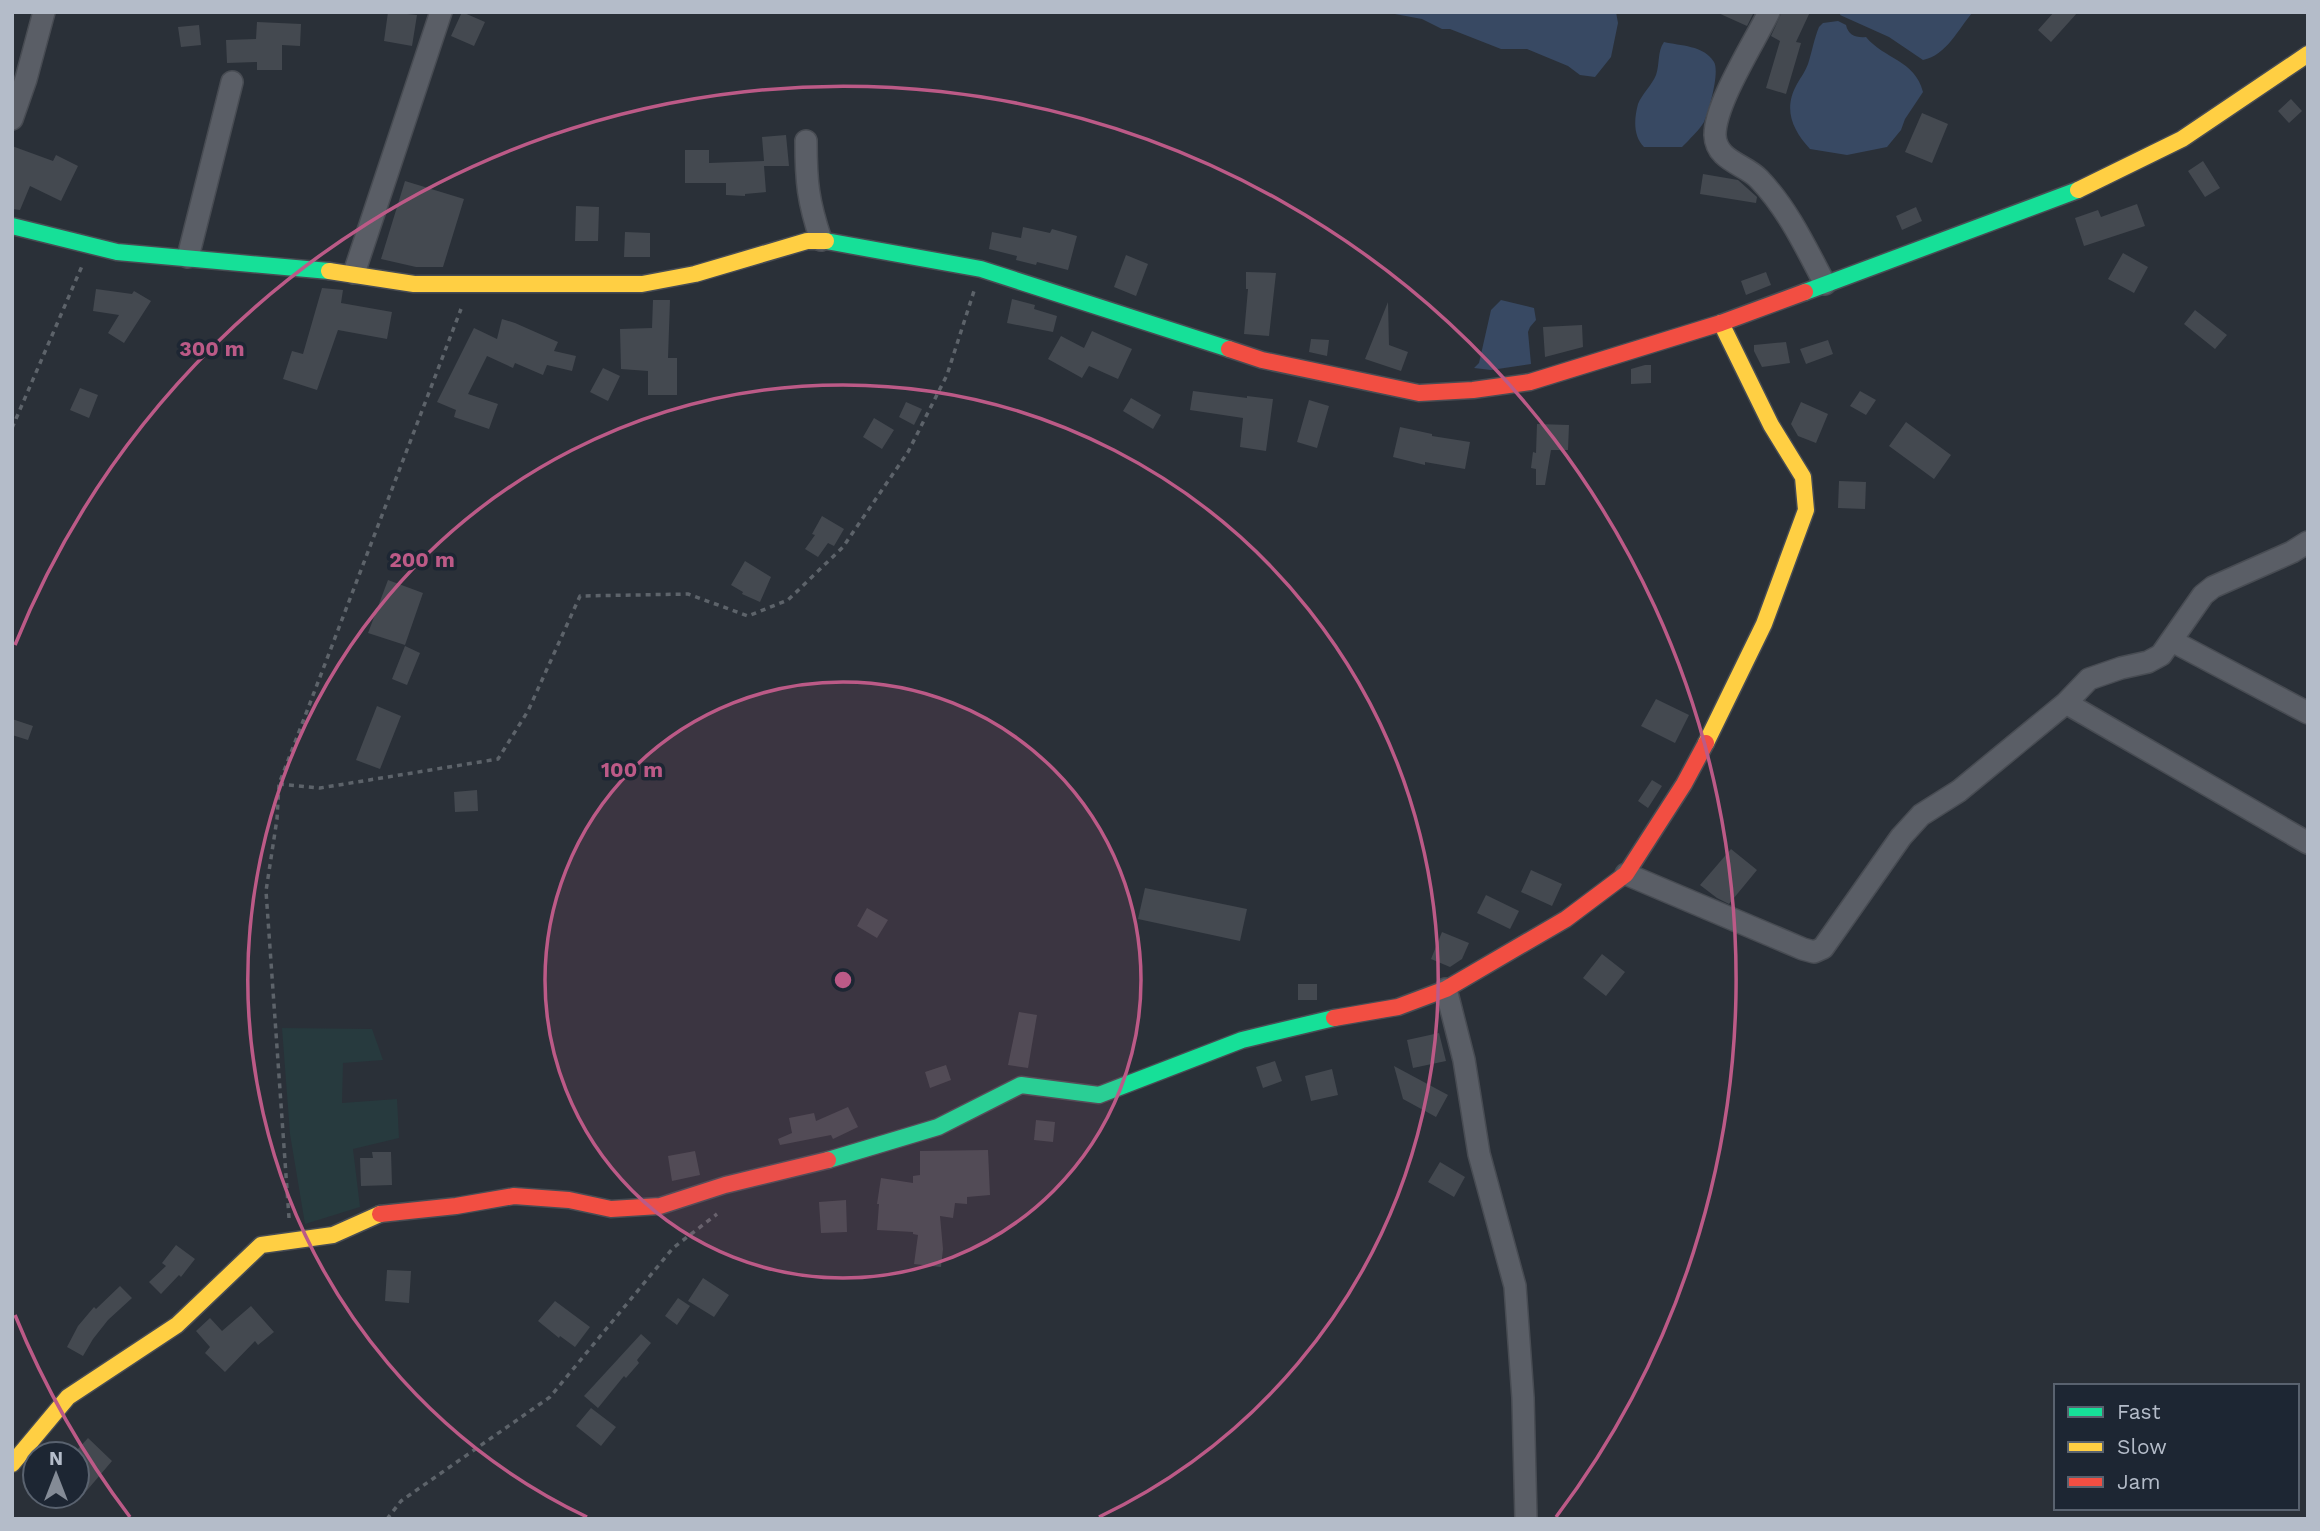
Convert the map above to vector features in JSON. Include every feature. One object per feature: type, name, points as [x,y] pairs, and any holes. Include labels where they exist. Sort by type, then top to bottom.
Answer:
[{"type":"street","points":[[12,118],[26,79],[44,12]]},
{"type":"street","points":[[354,273],[442,12]]},
{"type":"street","points":[[1769,12],[1723,103],[1715,135],[1718,148],[1728,159],[1757,176],[1772,194],[1798,233],[1825,284]]},
{"type":"street","points":[[12,226],[117,253],[354,273],[414,284],[642,284],[695,274],[807,241],[821,240],[981,269],[1262,360],[1419,393],[1473,390],[1530,382],[1721,323],[2085,187],[2182,139],[2308,54]]},
{"type":"street","points":[[188,257],[232,82]]},
{"type":"street","points":[[806,141],[806,186],[821,240]]},
{"type":"street","points":[[12,1464],[20,1445],[68,1398],[177,1325],[261,1245],[333,1235],[383,1213],[456,1206],[514,1196],[569,1200],[611,1209],[660,1206],[725,1185],[813,1165],[939,1127],[1021,1085],[1099,1095],[1242,1040],[1313,1021],[1398,1007],[1446,989],[1566,919],[1626,874],[1684,784],[1721,716],[1763,624],[1806,510],[1803,477],[1771,425],[1721,323]]},
{"type":"street","points":[[1626,874],[1814,952],[1823,948],[1901,837],[1921,815],[1959,791],[2066,703],[2089,679],[2148,662],[2161,655],[2203,595],[2213,587],[2292,552],[2308,542]]},
{"type":"street","points":[[2172,641],[2308,713]]},
{"type":"street","points":[[2066,703],[2308,842]]},
{"type":"street","points":[[1446,989],[1464,1060],[1479,1154],[1515,1286],[1523,1398],[1526,1519]]},
{"type":"path","points":[[12,428],[89,246]]},
{"type":"path","points":[[279,784],[320,788],[498,759],[528,711],[580,596],[688,594],[748,616],[788,600],[843,547],[908,452],[947,375],[981,269]]},
{"type":"path","points":[[291,1241],[266,891],[277,819],[279,784],[470,284]]},
{"type":"path","points":[[387,1519],[401,1501],[550,1397],[673,1248],[715,1216],[720,1208],[725,1185]]},
{"type":"green space","points":[[282,1028],[372,1029],[383,1060],[343,1063],[342,1103],[397,1099],[399,1138],[353,1149],[360,1207],[305,1224],[290,1134]]},
{"type":"water","points":[[1384,12],[1616,12],[1618,23],[1611,57],[1595,77],[1580,75],[1568,66],[1527,49],[1501,49],[1450,29],[1442,29],[1422,19]]},
{"type":"water","points":[[1841,12],[1973,12],[1939,53],[1923,60],[1889,37],[1840,15]]},
{"type":"water","points":[[1838,21],[1846,25],[1853,35],[1866,37],[1906,66],[1919,81],[1923,92],[1901,130],[1887,147],[1847,155],[1810,149],[1794,126],[1790,110],[1793,93],[1808,64],[1819,27],[1823,23]]},
{"type":"water","points":[[1664,42],[1698,49],[1710,56],[1716,74],[1713,92],[1704,122],[1682,147],[1644,147],[1636,133],[1637,110],[1640,100],[1656,75]]},
{"type":"water","points":[[1501,300],[1534,308],[1536,320],[1528,332],[1531,364],[1491,370],[1474,368],[1479,363],[1491,310]]},
{"type":"building","points":[[388,12],[417,15],[412,46],[384,41]]},
{"type":"building","points":[[462,12],[485,22],[474,46],[451,36]]},
{"type":"building","points":[[1716,12],[1754,12],[1747,26]]},
{"type":"building","points":[[1782,12],[1810,12],[1796,42],[1801,43],[1786,94],[1766,88],[1780,41],[1771,36]]},
{"type":"building","points":[[2054,12],[2078,12],[2051,42],[2038,30]]},
{"type":"building","points":[[257,22],[301,24],[300,46],[282,45],[282,70],[257,70],[257,62],[227,63],[226,40],[256,39]]},
{"type":"building","points":[[199,25],[201,45],[181,47],[178,27]]},
{"type":"building","points":[[2291,99],[2302,111],[2289,123],[2278,111]]},
{"type":"building","points":[[1922,113],[1948,124],[1932,163],[1905,152]]},
{"type":"building","points":[[786,135],[789,166],[764,166],[766,192],[745,196],[726,195],[726,183],[685,183],[685,150],[709,150],[709,163],[764,161],[762,137]]},
{"type":"building","points":[[12,146],[53,161],[56,155],[78,166],[61,201],[30,186],[20,210],[12,209]]},
{"type":"building","points":[[2203,161],[2220,188],[2205,197],[2188,171]]},
{"type":"building","points":[[1703,174],[1738,180],[1757,197],[1756,203],[1700,194]]},
{"type":"building","points":[[405,181],[464,199],[443,267],[416,267],[381,259]]},
{"type":"building","points":[[2137,204],[2145,226],[2084,246],[2075,218],[2098,210],[2101,217]]},
{"type":"building","points":[[576,206],[599,207],[598,241],[575,241]]},
{"type":"building","points":[[1916,207],[1922,221],[1902,230],[1896,216]]},
{"type":"building","points":[[1023,227],[1050,233],[1052,229],[1077,236],[1068,270],[1016,260],[1017,256],[989,249],[992,232],[1021,238]]},
{"type":"building","points":[[625,232],[650,233],[650,257],[624,257]]},
{"type":"building","points":[[2123,253],[2148,267],[2134,293],[2108,279]]},
{"type":"building","points":[[1126,255],[1148,264],[1136,296],[1114,287]]},
{"type":"building","points":[[1246,272],[1276,273],[1269,336],[1244,334],[1248,289]]},
{"type":"building","points":[[1766,272],[1771,285],[1746,295],[1741,281]]},
{"type":"building","points":[[322,288],[343,290],[341,303],[392,312],[387,339],[338,330],[317,390],[283,379],[292,351],[303,354]]},
{"type":"building","points":[[96,289],[132,294],[134,291],[151,301],[124,343],[108,333],[119,315],[93,311]]},
{"type":"building","points":[[1012,299],[1035,305],[1034,309],[1057,316],[1053,332],[1007,323]]},
{"type":"building","points":[[653,300],[670,300],[668,358],[677,358],[677,395],[648,395],[648,371],[621,369],[620,329],[652,328]]},
{"type":"building","points":[[1388,302],[1389,345],[1408,352],[1401,371],[1365,359]]},
{"type":"building","points":[[2195,310],[2227,335],[2215,349],[2184,324]]},
{"type":"building","points":[[502,319],[558,342],[554,351],[576,356],[572,371],[547,365],[543,375],[515,363],[513,368],[487,356],[468,394],[498,404],[489,429],[454,417],[456,410],[437,402],[474,328],[497,339]]},
{"type":"building","points":[[1582,325],[1583,347],[1545,357],[1543,327]]},
{"type":"building","points":[[1092,331],[1132,349],[1118,379],[1089,366],[1082,378],[1048,359],[1061,336],[1084,348]]},
{"type":"building","points":[[1311,339],[1329,340],[1327,356],[1309,352]]},
{"type":"building","points":[[1828,340],[1833,354],[1806,364],[1800,349]]},
{"type":"building","points":[[1786,342],[1790,363],[1762,367],[1754,345]]},
{"type":"building","points":[[1651,365],[1651,383],[1631,384],[1631,369]]},
{"type":"building","points":[[603,368],[620,376],[608,401],[590,392]]},
{"type":"building","points":[[80,388],[98,395],[89,418],[70,410]]},
{"type":"building","points":[[1193,391],[1273,399],[1266,451],[1240,447],[1243,418],[1190,410]]},
{"type":"building","points":[[1860,391],[1876,400],[1866,415],[1850,406]]},
{"type":"building","points":[[1131,398],[1161,415],[1153,429],[1123,411]]},
{"type":"building","points":[[1309,400],[1329,406],[1317,448],[1297,442]]},
{"type":"building","points":[[906,402],[922,409],[914,425],[899,417]]},
{"type":"building","points":[[1801,402],[1828,414],[1816,443],[1798,436],[1791,424]]},
{"type":"building","points":[[874,418],[894,430],[882,449],[863,437]]},
{"type":"building","points":[[1906,422],[1951,455],[1934,479],[1889,446]]},
{"type":"building","points":[[1537,424],[1569,425],[1568,450],[1551,450],[1545,485],[1536,485],[1536,469],[1531,468],[1533,452],[1536,453]]},
{"type":"building","points":[[1400,427],[1470,442],[1465,469],[1425,462],[1425,465],[1393,457]]},
{"type":"building","points":[[1839,481],[1866,482],[1865,509],[1838,508]]},
{"type":"building","points":[[822,516],[844,529],[834,546],[828,543],[818,557],[805,549],[815,535],[812,534]]},
{"type":"building","points":[[745,561],[771,577],[760,602],[742,594],[743,592],[731,585]]},
{"type":"building","points":[[388,580],[423,593],[405,645],[368,633]]},
{"type":"building","points":[[405,646],[420,653],[407,685],[392,679]]},
{"type":"building","points":[[1656,699],[1689,715],[1675,743],[1641,726]]},
{"type":"building","points":[[377,706],[401,716],[380,769],[356,760]]},
{"type":"building","points":[[12,719],[33,726],[28,740],[12,735]]},
{"type":"building","points":[[1652,780],[1662,786],[1648,808],[1638,801]]},
{"type":"building","points":[[477,790],[478,811],[455,812],[454,792]]},
{"type":"building","points":[[1731,849],[1757,870],[1729,904],[1700,885]]},
{"type":"building","points":[[1531,870],[1562,884],[1552,906],[1521,892]]},
{"type":"building","points":[[1145,888],[1247,909],[1240,941],[1138,919]]},
{"type":"building","points":[[1486,895],[1519,911],[1510,929],[1477,913]]},
{"type":"building","points":[[867,908],[888,920],[877,938],[857,926]]},
{"type":"building","points":[[1442,932],[1469,943],[1462,959],[1450,967],[1431,959]]},
{"type":"building","points":[[1602,954],[1625,972],[1606,996],[1583,978]]},
{"type":"building","points":[[1298,984],[1317,984],[1317,1000],[1298,1000]]},
{"type":"building","points":[[1019,1012],[1037,1015],[1028,1068],[1008,1065]]},
{"type":"building","points":[[1439,1033],[1446,1061],[1413,1068],[1407,1040]]},
{"type":"building","points":[[1275,1061],[1282,1081],[1263,1088],[1256,1067]]},
{"type":"building","points":[[946,1065],[951,1080],[930,1088],[925,1072]]},
{"type":"building","points":[[1394,1066],[1448,1095],[1436,1117],[1403,1099]]},
{"type":"building","points":[[1332,1069],[1338,1095],[1311,1101],[1305,1076]]},
{"type":"building","points":[[848,1107],[858,1127],[833,1139],[831,1135],[780,1145],[778,1139],[792,1133],[789,1118],[814,1113],[816,1121]]},
{"type":"building","points":[[1036,1120],[1055,1122],[1053,1142],[1034,1140]]},
{"type":"building","points":[[988,1150],[990,1195],[967,1197],[967,1204],[955,1203],[953,1218],[940,1216],[943,1249],[941,1267],[914,1264],[918,1235],[913,1232],[877,1230],[881,1178],[913,1183],[913,1176],[920,1175],[920,1151]]},
{"type":"building","points":[[695,1151],[700,1175],[672,1181],[668,1156]]},
{"type":"building","points":[[372,1152],[391,1152],[392,1185],[361,1186],[360,1158],[373,1158]]},
{"type":"building","points":[[1440,1162],[1465,1177],[1454,1197],[1428,1182]]},
{"type":"building","points":[[846,1200],[847,1232],[821,1233],[819,1202]]},
{"type":"building","points":[[176,1245],[195,1259],[181,1277],[179,1275],[161,1294],[149,1282],[166,1266],[162,1263]]},
{"type":"building","points":[[387,1270],[411,1271],[409,1303],[385,1301]]},
{"type":"building","points":[[703,1278],[729,1295],[714,1317],[688,1301]]},
{"type":"building","points":[[120,1286],[132,1298],[108,1320],[83,1356],[67,1347],[78,1326],[94,1307],[96,1309]]},
{"type":"building","points":[[678,1298],[690,1306],[677,1325],[665,1316]]},
{"type":"building","points":[[555,1301],[590,1327],[575,1347],[538,1321]]},
{"type":"building","points":[[251,1306],[274,1332],[258,1345],[255,1341],[225,1372],[205,1353],[210,1347],[196,1331],[210,1318],[222,1331]]},
{"type":"building","points":[[641,1334],[651,1343],[637,1360],[639,1363],[626,1378],[624,1376],[598,1408],[584,1396]]},
{"type":"building","points":[[591,1408],[616,1427],[601,1446],[576,1426]]},
{"type":"building","points":[[91,1441],[112,1461],[91,1486]]},
{"type":"traffic: fast","points":[[1805,292],[2078,190]]},
{"type":"traffic: fast","points":[[12,226],[117,252],[329,271]]},
{"type":"traffic: fast","points":[[826,241],[981,269],[1229,349]]},
{"type":"traffic: fast","points":[[828,1160],[938,1127],[1021,1085],[1099,1095],[1242,1040],[1334,1018]]},
{"type":"traffic: slow","points":[[2078,190],[2182,139],[2308,54]]},
{"type":"traffic: slow","points":[[329,271],[414,284],[642,284],[695,274],[807,241],[826,241]]},
{"type":"traffic: slow","points":[[1706,743],[1764,624],[1806,510],[1803,477],[1771,425],[1721,323]]},
{"type":"traffic: slow","points":[[12,1464],[68,1397],[177,1325],[261,1245],[333,1235],[380,1214]]},
{"type":"traffic: jam","points":[[1229,349],[1262,360],[1419,393],[1473,390],[1530,382],[1721,323],[1805,292]]},
{"type":"traffic: jam","points":[[1334,1018],[1398,1007],[1446,989],[1566,919],[1626,874],[1684,784],[1706,743]]},
{"type":"traffic: jam","points":[[380,1214],[456,1206],[514,1196],[569,1200],[611,1209],[660,1206],[725,1185],[828,1160]]}]
